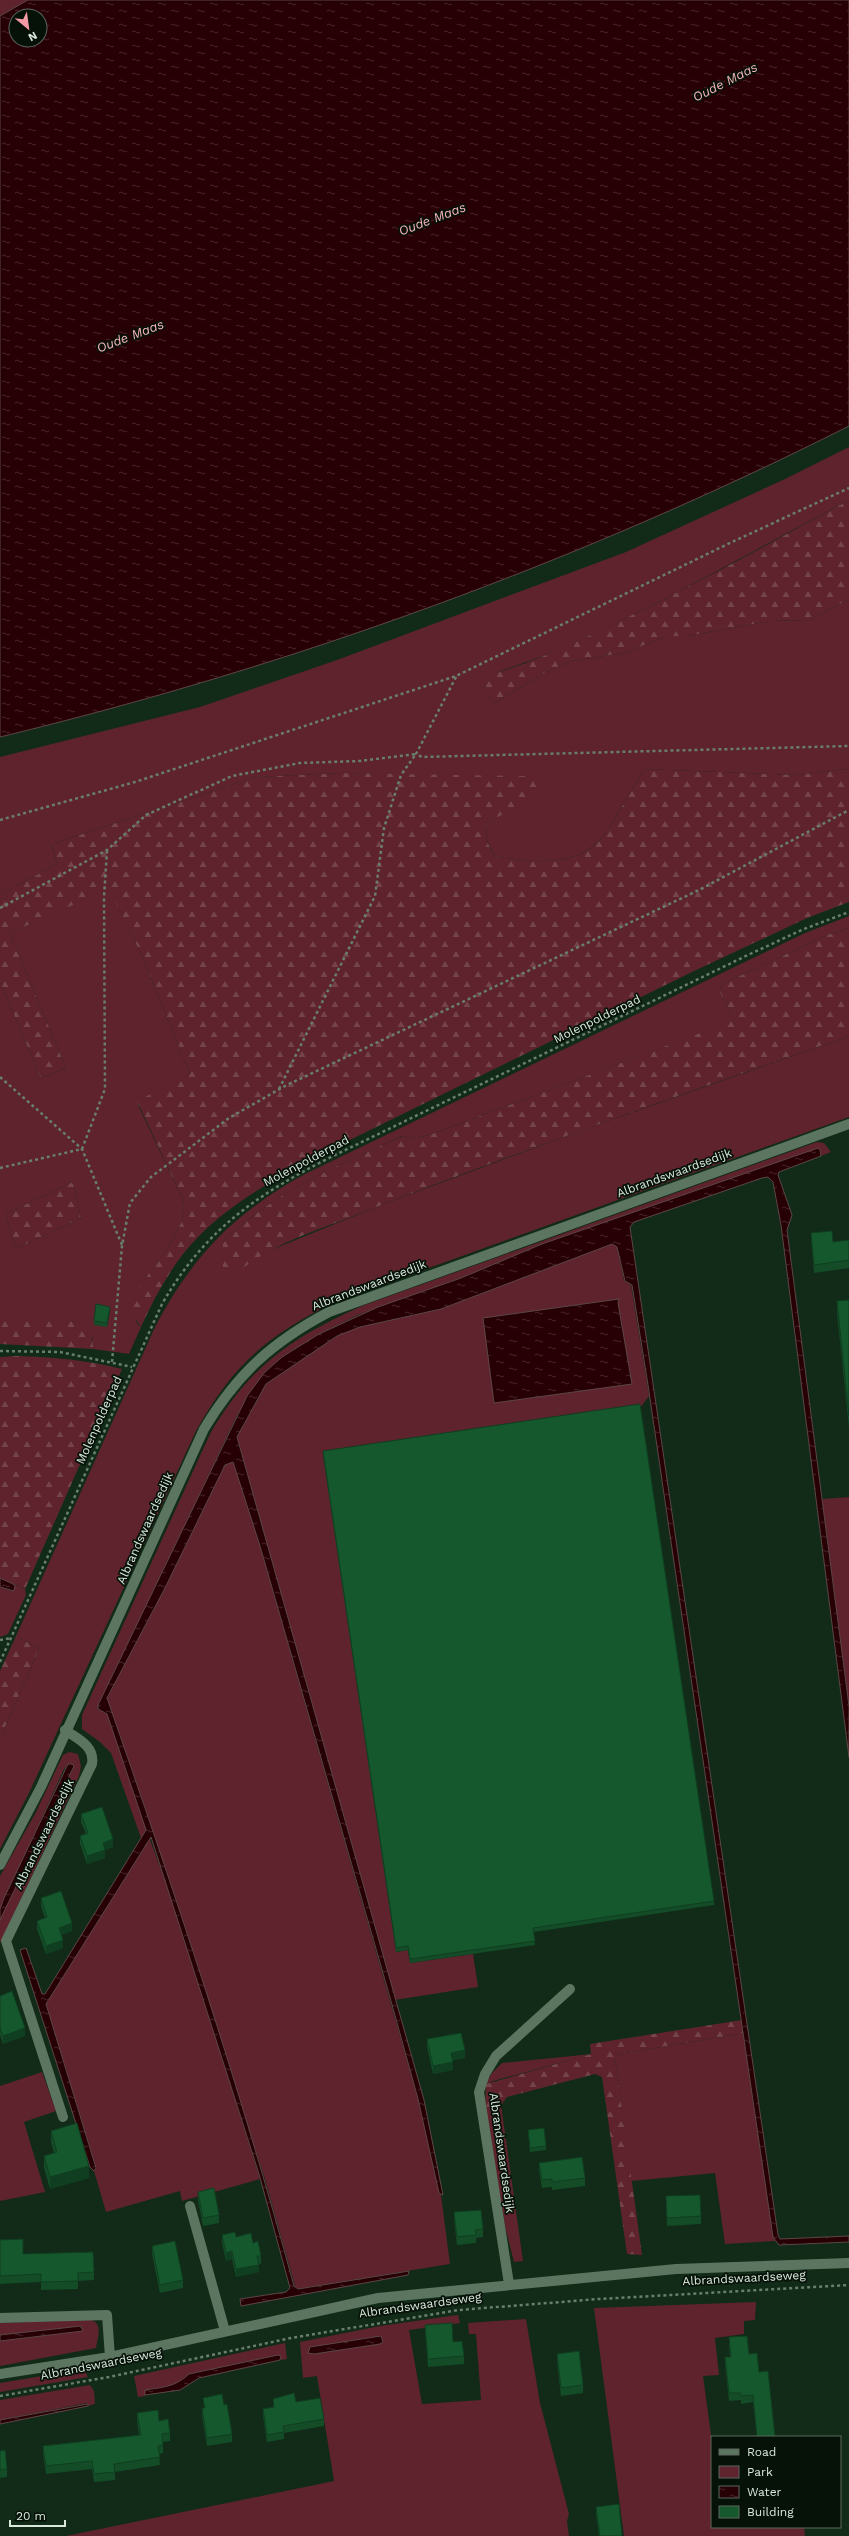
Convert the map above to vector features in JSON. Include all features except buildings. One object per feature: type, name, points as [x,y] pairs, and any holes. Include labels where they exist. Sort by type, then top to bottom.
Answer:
[{"type":"street","name":"Albrandswaardsedijk","points":[[0,1865],[24,1822],[204,1429],[225,1395],[269,1349],[291,1333],[329,1312],[849,1124]]},
{"type":"street","name":"Albrandswaardsedijk","points":[[63,2117],[6,1941],[92,1764],[92,1752],[89,1747],[65,1730]]},
{"type":"street","name":"Albrandswaardsedijk","points":[[509,2284],[479,2092],[485,2074],[496,2056],[570,1989]]},
{"type":"street","points":[[190,2206],[225,2331]]},
{"type":"street","name":"Albrandswaardseweg","points":[[0,2374],[110,2357],[378,2298],[509,2284],[676,2269],[849,2263]]},
{"type":"street","name":"Albrandswaardseweg","points":[[0,2318],[106,2316],[110,2357]]},
{"type":"path","points":[[0,820],[135,782],[456,676],[732,542],[849,488]]},
{"type":"path","points":[[279,1090],[375,896],[384,828],[401,775],[416,754],[456,676]]},
{"type":"path","points":[[0,908],[107,850],[146,815],[232,776],[300,763],[360,761],[416,754],[422,757],[849,746]]},
{"type":"path","points":[[112,1362],[122,1246],[130,1203],[151,1177],[229,1118],[279,1090],[699,890],[849,810]]},
{"type":"path","points":[[82,1149],[105,1089],[104,897],[107,850]]},
{"type":"path","name":"Molenpolderpad","points":[[0,1662],[132,1367],[162,1304],[189,1262],[222,1226],[268,1190],[333,1156],[750,954],[822,921],[849,912]]},
{"type":"path","points":[[0,1076],[82,1149],[122,1246]]},
{"type":"path","points":[[0,1168],[82,1149]]},
{"type":"path","points":[[0,1351],[60,1352],[132,1367]]},
{"type":"path","points":[[0,1640],[11,1638]]},
{"type":"path","name":"Albrandswaardseweg","points":[[0,2396],[109,2377],[291,2338],[459,2310],[599,2299],[849,2285]]},
{"type":"green space","points":[[0,0],[51,0],[33,8],[8,8],[8,19],[0,23]]},
{"type":"green space","points":[[849,447],[849,500],[674,594],[610,626],[560,650],[495,673],[484,687],[494,703],[546,672],[571,661],[623,653],[668,636],[687,636],[770,621],[811,620],[849,599],[849,769],[797,775],[644,769],[604,835],[594,846],[568,858],[538,861],[495,856],[486,835],[486,826],[488,822],[535,796],[419,775],[341,773],[256,777],[55,843],[52,846],[57,864],[0,895],[0,757],[200,707],[337,660],[626,552],[785,479]]},
{"type":"green space","points":[[849,500],[849,599],[811,620],[770,621],[687,636],[668,636],[623,653],[571,661],[546,672],[494,703],[484,688],[488,677],[495,673],[531,661],[583,639],[769,544]]},
{"type":"green space","points":[[644,769],[797,775],[849,769],[849,902],[807,918],[692,972],[303,1163],[276,1179],[248,1196],[222,1215],[189,1246],[166,1279],[152,1303],[141,1327],[131,1313],[130,1307],[132,1296],[169,1247],[182,1221],[184,1202],[137,1101],[190,1074],[143,958],[109,889],[10,933],[66,1068],[41,1078],[0,982],[0,895],[57,864],[52,845],[55,843],[256,777],[341,773],[530,776],[536,779],[539,786],[535,796],[527,802],[488,822],[486,826],[486,835],[489,844],[495,856],[539,861],[568,858],[582,853],[594,846],[604,835]]},
{"type":"green space","points":[[109,888],[143,958],[190,1074],[138,1105],[184,1202],[182,1221],[169,1247],[143,1282],[136,1322],[141,1327],[129,1354],[93,1349],[93,1338],[75,1322],[0,1318],[0,982],[41,1078],[66,1068],[10,933]],"holes":[[[73,1182],[81,1218],[15,1249],[6,1214]]]},
{"type":"green space","points":[[849,916],[849,928],[827,935],[725,983],[719,991],[731,1012],[733,1021],[435,1133],[417,1138],[402,1136],[285,1194],[242,1224],[223,1242],[223,1251],[266,1252],[384,1204],[577,1132],[849,1036],[849,1117],[337,1301],[291,1326],[255,1353],[224,1387],[196,1431],[29,1793],[0,1849],[0,1739],[39,1649],[16,1636],[155,1327],[169,1301],[200,1257],[236,1221],[257,1204],[305,1174],[805,933]]},
{"type":"green space","points":[[849,928],[849,1036],[602,1123],[417,1191],[299,1237],[266,1253],[246,1266],[235,1270],[224,1271],[222,1263],[223,1242],[242,1224],[263,1208],[308,1181],[403,1136],[417,1138],[435,1133],[732,1021],[731,1012],[719,991],[725,983],[827,935]]},
{"type":"green space","points":[[817,1142],[824,1143],[831,1152],[821,1156],[821,1153],[542,1244],[461,1278],[358,1315],[319,1334],[282,1357],[264,1373],[236,1417],[98,1709],[107,1714],[146,1825],[146,1830],[141,1838],[111,1753],[100,1742],[82,1729],[82,1715],[210,1434],[240,1390],[257,1372],[294,1342],[362,1306]]},
{"type":"green space","points":[[73,1182],[81,1218],[15,1249],[6,1214]]},
{"type":"green space","points":[[612,1244],[617,1247],[624,1281],[631,1285],[649,1396],[640,1408],[396,1952],[408,1950],[410,1963],[473,1954],[478,1987],[394,2000],[237,1437],[266,1384],[337,1336],[360,1327],[441,1309]],"holes":[[[619,1299],[618,1303],[536,1311]]]},
{"type":"green space","points":[[0,1318],[47,1318],[72,1321],[82,1324],[88,1328],[91,1333],[93,1349],[0,1344]]},
{"type":"green space","points":[[0,1357],[44,1357],[96,1363],[122,1369],[25,1589],[0,1578]]},
{"type":"green space","points":[[229,1462],[235,1464],[260,1546],[418,2099],[441,2195],[450,2264],[296,2289],[265,2179],[107,1698],[165,1588],[225,1465]]},
{"type":"green space","points":[[849,1497],[849,1706],[822,1499]]},
{"type":"green space","points":[[15,1585],[25,1589],[26,1595],[8,1634],[0,1637],[0,1587],[11,1591]]},
{"type":"green space","points":[[16,1636],[39,1649],[0,1739],[0,1671]]},
{"type":"green space","points":[[69,1752],[78,1754],[81,1766],[79,1776],[0,1943],[0,1920],[8,1899],[74,1767],[73,1764],[68,1764],[64,1769],[0,1909],[0,1876],[35,1814],[63,1755]]},
{"type":"green space","points":[[149,1837],[175,1908],[260,2179],[182,2201],[180,2191],[106,2212],[94,2171],[96,2168],[46,2004]]},
{"type":"green space","points":[[742,2020],[744,2033],[619,2054],[615,2059],[642,2255],[627,2254],[602,2077],[595,2074],[507,2097],[501,2105],[485,2108],[486,2084],[591,2054],[590,2044]]},
{"type":"green space","points":[[744,2033],[775,2241],[725,2244],[715,2173],[631,2181],[615,2059],[619,2054]]},
{"type":"green space","points":[[592,2054],[486,2084],[491,2074],[502,2063]]},
{"type":"green space","points":[[42,2072],[56,2111],[24,2122],[45,2192],[0,2201],[0,2086]]},
{"type":"green space","points":[[501,2105],[523,2261],[514,2262],[505,2226],[485,2108]]},
{"type":"green space","points":[[756,2302],[755,2320],[744,2321],[744,2334],[715,2338],[719,2375],[703,2376],[711,2436],[711,2528],[804,2528],[805,2536],[624,2536],[594,2308]]},
{"type":"green space","points":[[458,2315],[460,2323],[409,2330],[422,2404],[481,2400],[476,2334],[469,2334],[468,2323],[526,2319],[540,2403],[569,2514],[567,2521],[569,2536],[66,2536],[334,2481],[317,2376],[303,2378],[300,2342],[380,2326]]},
{"type":"green space","points":[[91,2320],[95,2322],[99,2328],[96,2348],[0,2366],[0,2341],[82,2331],[0,2335],[0,2323]]},
{"type":"green space","points":[[285,2343],[287,2359],[280,2360],[281,2359],[278,2355],[189,2374],[182,2383],[145,2390],[145,2396],[138,2397],[134,2376]]},
{"type":"green space","points":[[84,2369],[88,2377],[0,2392],[0,2383]]},
{"type":"green space","points":[[90,2385],[94,2391],[95,2404],[88,2406],[87,2403],[0,2420],[0,2400]]},
{"type":"water","name":"Oude Maas","points":[[28,0],[849,0],[849,426],[644,522],[433,606],[218,678],[110,709],[0,737],[0,16],[8,11],[8,48],[48,48],[48,8],[14,8]]},
{"type":"water","points":[[818,1148],[821,1156],[779,1172],[778,1175],[792,1215],[787,1230],[849,1706],[849,1757],[781,1225],[773,1182],[768,1177],[762,1178],[634,1222],[630,1227],[778,2235],[780,2239],[849,2236],[849,2242],[779,2245],[773,2237],[632,1285],[625,1281],[617,1247],[612,1244],[441,1309],[360,1327],[337,1336],[266,1384],[237,1437],[424,2100],[443,2195],[439,2193],[418,2099],[391,2001],[260,1546],[233,1462],[225,1465],[165,1588],[107,1698],[206,1990],[252,2138],[294,2286],[298,2289],[409,2271],[408,2275],[241,2306],[240,2299],[286,2292],[290,2288],[259,2174],[151,1837],[46,2004],[96,2168],[94,2171],[90,2167],[20,1950],[26,1948],[42,1994],[45,1994],[146,1830],[107,1714],[98,1709],[98,1705],[247,1396],[264,1373],[282,1357],[319,1334],[378,1307],[461,1278],[542,1244]]},
{"type":"water","points":[[619,1299],[618,1303],[632,1384],[494,1403],[483,1318]]},
{"type":"water","points":[[0,1578],[15,1585],[14,1591],[0,1587]]},
{"type":"water","points":[[68,1764],[72,1764],[74,1766],[0,1920],[0,1909],[4,1898]]},
{"type":"water","points":[[81,2326],[83,2331],[0,2341],[0,2335]]},
{"type":"water","points":[[381,2336],[383,2342],[380,2344],[314,2354],[308,2353],[310,2347]]},
{"type":"water","points":[[278,2355],[281,2356],[280,2360],[199,2378],[180,2390],[145,2395],[145,2390],[174,2384],[189,2374]]},
{"type":"water","points":[[88,2404],[88,2406],[0,2424],[0,2420]]}]
